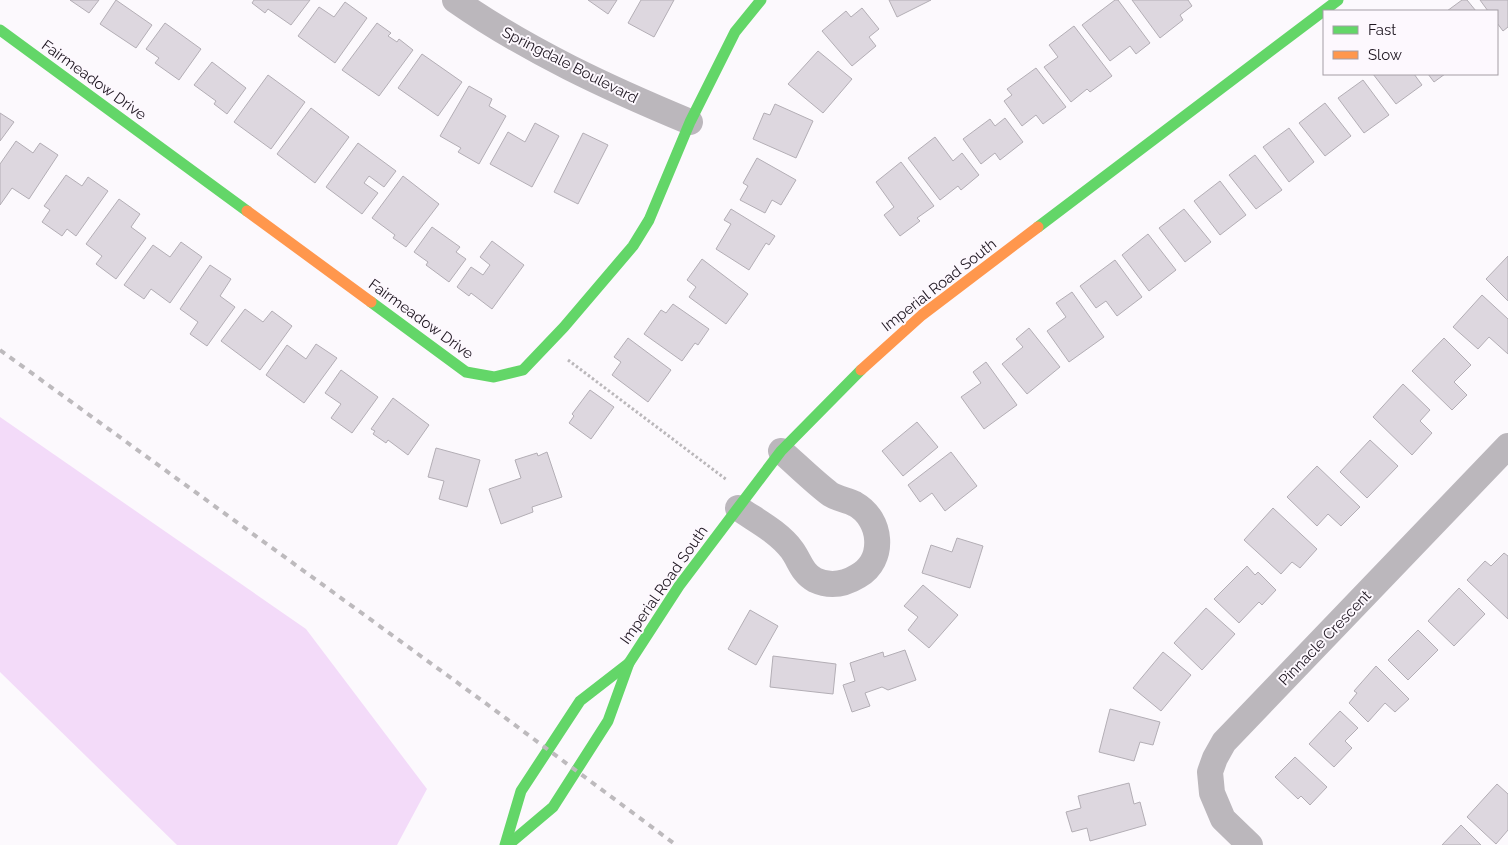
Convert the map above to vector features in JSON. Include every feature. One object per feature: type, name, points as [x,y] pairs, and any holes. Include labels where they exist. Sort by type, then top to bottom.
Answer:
[{"type":"street","name":"Springdale Boulevard","points":[[455,0],[484,20],[543,55],[629,97],[690,122]]},
{"type":"street","name":"Fairmeadow Drive","points":[[0,30],[466,372],[494,377],[523,370],[564,327],[633,246],[649,220],[690,122],[735,32],[761,0]]},
{"type":"street","name":"Imperial Road South","points":[[1325,10],[1338,0]]},
{"type":"street","name":"Imperial Road South","points":[[507,845],[553,807],[608,721],[629,663],[679,586],[781,451],[847,382],[922,315],[1323,11]]},
{"type":"street","name":"Pinnacle Crescent","points":[[1250,845],[1223,819],[1212,794],[1210,772],[1224,742],[1508,446]]},
{"type":"street","points":[[742,502],[792,550],[801,567],[809,576],[817,581],[832,585],[848,582],[863,573],[874,561],[878,544],[876,528],[868,515],[855,504],[831,495],[781,451]]},
{"type":"street","name":"Imperial Road South","points":[[507,845],[521,791],[580,701],[629,663]]},
{"type":"path","points":[[548,345],[742,502]]},
{"type":"shaded area","points":[[0,417],[306,629],[427,789],[397,845],[177,845],[0,672]]},
{"type":"building","points":[[70,0],[99,0],[89,13]]},
{"type":"building","points":[[116,0],[152,25],[136,48],[100,24]]},
{"type":"building","points":[[254,0],[310,0],[291,25],[268,9],[265,13],[252,3]]},
{"type":"building","points":[[588,0],[617,0],[608,14]]},
{"type":"building","points":[[641,0],[674,0],[654,37],[628,23]]},
{"type":"building","points":[[889,0],[931,0],[897,17]]},
{"type":"building","points":[[1115,0],[1118,0],[1150,43],[1136,54],[1130,46],[1110,61],[1082,25]]},
{"type":"building","points":[[1132,0],[1188,0],[1192,6],[1180,15],[1183,20],[1160,38]]},
{"type":"building","points":[[1462,0],[1467,0],[1475,10],[1448,10]]},
{"type":"building","points":[[1480,0],[1508,0],[1508,27],[1503,31],[1498,24],[1498,10],[1487,10]]},
{"type":"building","points":[[345,2],[367,18],[335,63],[298,36],[319,7],[334,17]]},
{"type":"building","points":[[862,8],[879,29],[869,37],[876,46],[852,66],[822,31],[846,11],[851,17]]},
{"type":"building","points":[[165,23],[201,49],[179,80],[155,63],[159,58],[146,49]]},
{"type":"building","points":[[377,23],[391,33],[388,36],[397,42],[399,39],[413,50],[379,96],[342,70]]},
{"type":"building","points":[[1074,26],[1112,76],[1090,92],[1087,89],[1071,102],[1044,67],[1058,57],[1049,45]]},
{"type":"building","points":[[818,51],[852,79],[823,113],[788,84]]},
{"type":"building","points":[[422,54],[462,82],[438,116],[398,88]]},
{"type":"building","points":[[212,62],[246,88],[227,114],[214,104],[216,101],[194,85]]},
{"type":"building","points":[[1036,68],[1066,107],[1043,124],[1036,115],[1022,126],[1004,101],[1012,95],[1007,89]]},
{"type":"building","points":[[268,75],[305,102],[271,149],[234,122]]},
{"type":"building","points":[[1374,75],[1415,75],[1422,85],[1396,104]]},
{"type":"building","points":[[1429,75],[1444,75],[1434,82]]},
{"type":"building","points":[[1363,80],[1389,115],[1364,133],[1338,98]]},
{"type":"building","points":[[469,86],[492,99],[489,106],[506,116],[479,164],[458,152],[461,148],[440,136]]},
{"type":"building","points":[[1325,103],[1351,136],[1325,156],[1299,123]]},
{"type":"building","points":[[775,104],[813,121],[796,158],[753,139],[764,113],[770,115]]},
{"type":"building","points":[[311,108],[349,137],[315,183],[277,154]]},
{"type":"building","points":[[0,113],[14,122],[0,141]]},
{"type":"building","points":[[1005,118],[1023,142],[1000,160],[995,153],[981,164],[963,139],[990,119],[995,126]]},
{"type":"building","points":[[535,123],[559,136],[532,187],[490,164],[508,132],[525,142]]},
{"type":"building","points":[[1289,128],[1314,162],[1289,182],[1263,147]]},
{"type":"building","points":[[583,133],[608,145],[578,204],[554,192]]},
{"type":"building","points":[[935,137],[953,161],[962,153],[979,175],[961,190],[958,186],[940,200],[908,158]]},
{"type":"building","points":[[16,141],[33,153],[40,143],[58,155],[29,199],[12,188],[0,205],[0,164]]},
{"type":"building","points":[[358,143],[396,171],[384,187],[369,176],[364,183],[378,193],[362,214],[326,187]]},
{"type":"building","points":[[1255,155],[1282,190],[1256,209],[1229,175]]},
{"type":"building","points":[[757,158],[796,180],[781,205],[772,200],[765,213],[740,200],[748,186],[743,183]]},
{"type":"building","points":[[901,162],[934,206],[917,218],[920,221],[900,236],[884,215],[894,207],[876,182]]},
{"type":"building","points":[[66,175],[82,186],[88,177],[108,191],[76,236],[67,229],[62,236],[42,222],[50,210],[44,206]]},
{"type":"building","points":[[403,176],[439,204],[406,247],[393,238],[395,235],[372,218]]},
{"type":"building","points":[[1220,181],[1246,215],[1220,235],[1194,201]]},
{"type":"building","points":[[119,199],[140,214],[131,227],[146,238],[116,279],[96,264],[102,256],[86,244]]},
{"type":"building","points":[[731,209],[775,236],[769,245],[766,243],[749,270],[716,249],[731,224],[724,220]]},
{"type":"building","points":[[1184,209],[1211,242],[1185,262],[1159,228]]},
{"type":"building","points":[[432,227],[460,247],[456,252],[466,259],[449,282],[426,265],[428,262],[414,252]]},
{"type":"building","points":[[1148,234],[1176,270],[1149,291],[1122,255]]},
{"type":"building","points":[[492,241],[524,265],[492,309],[471,293],[469,296],[457,287],[471,267],[483,275],[490,265],[480,257]]},
{"type":"building","points":[[181,242],[202,257],[170,303],[151,289],[144,299],[124,285],[153,245],[170,257]]},
{"type":"building","points":[[1508,256],[1508,301],[1486,279]]},
{"type":"building","points":[[702,259],[748,294],[726,324],[689,297],[696,287],[687,280]]},
{"type":"building","points":[[1115,260],[1142,297],[1117,316],[1106,301],[1096,308],[1080,286]]},
{"type":"building","points":[[210,265],[231,279],[220,296],[235,307],[207,346],[190,334],[198,322],[180,309]]},
{"type":"building","points":[[1072,292],[1104,337],[1069,362],[1047,331],[1066,317],[1056,303]]},
{"type":"building","points":[[1482,295],[1508,319],[1508,354],[1489,337],[1478,349],[1453,327]]},
{"type":"building","points":[[673,304],[709,329],[698,345],[695,343],[682,361],[644,334],[661,310],[666,313]]},
{"type":"building","points":[[245,309],[263,322],[272,311],[292,326],[260,370],[221,341]]},
{"type":"building","points":[[1029,328],[1060,367],[1027,394],[1002,364],[1023,347],[1016,339]]},
{"type":"building","points":[[628,338],[671,370],[648,402],[612,375],[621,362],[614,357]]},
{"type":"building","points":[[1444,338],[1471,365],[1454,382],[1467,395],[1452,410],[1412,371]]},
{"type":"building","points":[[316,344],[337,358],[304,403],[266,375],[287,345],[306,359]]},
{"type":"building","points":[[986,362],[1017,405],[984,429],[961,397],[981,383],[973,372]]},
{"type":"building","points":[[341,370],[378,397],[352,433],[331,418],[341,404],[325,393]]},
{"type":"building","points":[[1403,384],[1430,410],[1420,421],[1432,433],[1412,455],[1373,417]]},
{"type":"building","points":[[590,390],[614,407],[591,439],[569,423],[574,416],[572,414]]},
{"type":"building","points":[[393,398],[429,425],[408,455],[388,440],[386,443],[373,434],[375,431],[371,429]]},
{"type":"building","points":[[917,422],[938,447],[903,476],[882,451]]},
{"type":"building","points":[[1370,440],[1398,466],[1367,498],[1340,472]]},
{"type":"building","points":[[436,448],[480,460],[467,507],[439,499],[444,481],[428,477]]},
{"type":"building","points":[[547,452],[562,497],[532,507],[533,512],[501,524],[489,489],[521,478],[515,460],[537,453],[538,456]]},
{"type":"building","points":[[951,452],[977,486],[945,511],[932,493],[920,502],[908,485]]},
{"type":"building","points":[[1317,466],[1360,507],[1341,526],[1328,514],[1317,526],[1287,497]]},
{"type":"building","points":[[1273,508],[1317,549],[1300,568],[1292,562],[1281,574],[1244,540]]},
{"type":"building","points":[[957,538],[983,546],[970,588],[922,573],[931,545],[952,552]]},
{"type":"building","points":[[1504,553],[1508,556],[1508,619],[1467,580],[1485,561],[1491,566]]},
{"type":"building","points":[[1247,566],[1255,575],[1258,572],[1276,590],[1262,605],[1259,602],[1239,623],[1214,599]]},
{"type":"building","points":[[923,585],[958,615],[929,648],[908,630],[918,617],[904,606]]},
{"type":"building","points":[[1459,588],[1485,614],[1454,646],[1428,621]]},
{"type":"building","points":[[1206,608],[1235,634],[1202,670],[1174,643]]},
{"type":"building","points":[[750,610],[778,626],[756,665],[728,649]]},
{"type":"building","points":[[1418,630],[1438,650],[1408,680],[1388,660]]},
{"type":"building","points":[[905,650],[916,680],[888,690],[882,687],[865,693],[870,706],[852,712],[843,685],[855,681],[850,663],[883,652],[884,657]]},
{"type":"building","points":[[1163,652],[1191,675],[1161,711],[1133,688]]},
{"type":"building","points":[[773,656],[836,664],[833,694],[770,687]]},
{"type":"building","points":[[1376,666],[1409,699],[1395,712],[1385,703],[1368,722],[1349,703],[1357,693],[1354,691]]},
{"type":"building","points":[[1110,709],[1160,722],[1153,745],[1140,742],[1134,761],[1099,752]]},
{"type":"building","points":[[1340,711],[1358,728],[1345,741],[1352,748],[1334,767],[1309,744]]},
{"type":"building","points":[[1295,757],[1327,787],[1310,805],[1301,796],[1298,799],[1275,777]]},
{"type":"building","points":[[1129,783],[1134,804],[1140,802],[1146,825],[1090,841],[1087,828],[1072,832],[1066,812],[1081,808],[1078,796]]},
{"type":"building","points":[[1497,784],[1508,794],[1508,830],[1496,844],[1467,817]]},
{"type":"building","points":[[1461,825],[1481,845],[1442,845]]},
{"type":"railway","points":[[0,350],[484,702],[676,845]]},
{"type":"traffic: fast","points":[[371,302],[466,372],[494,377],[523,370],[564,327],[633,246],[649,220],[690,122],[735,32],[761,0]]},
{"type":"traffic: fast","points":[[1325,10],[1338,0]]},
{"type":"traffic: fast","points":[[1038,227],[1323,11]]},
{"type":"traffic: fast","points":[[0,30],[247,211]]},
{"type":"traffic: fast","points":[[508,845],[553,807],[608,721],[629,663],[679,586],[781,451],[861,370]]},
{"type":"traffic: fast","points":[[505,845],[521,791],[580,701],[629,663]]},
{"type":"traffic: slow","points":[[247,211],[371,302]]},
{"type":"traffic: slow","points":[[861,370],[922,315],[1038,227]]}]
